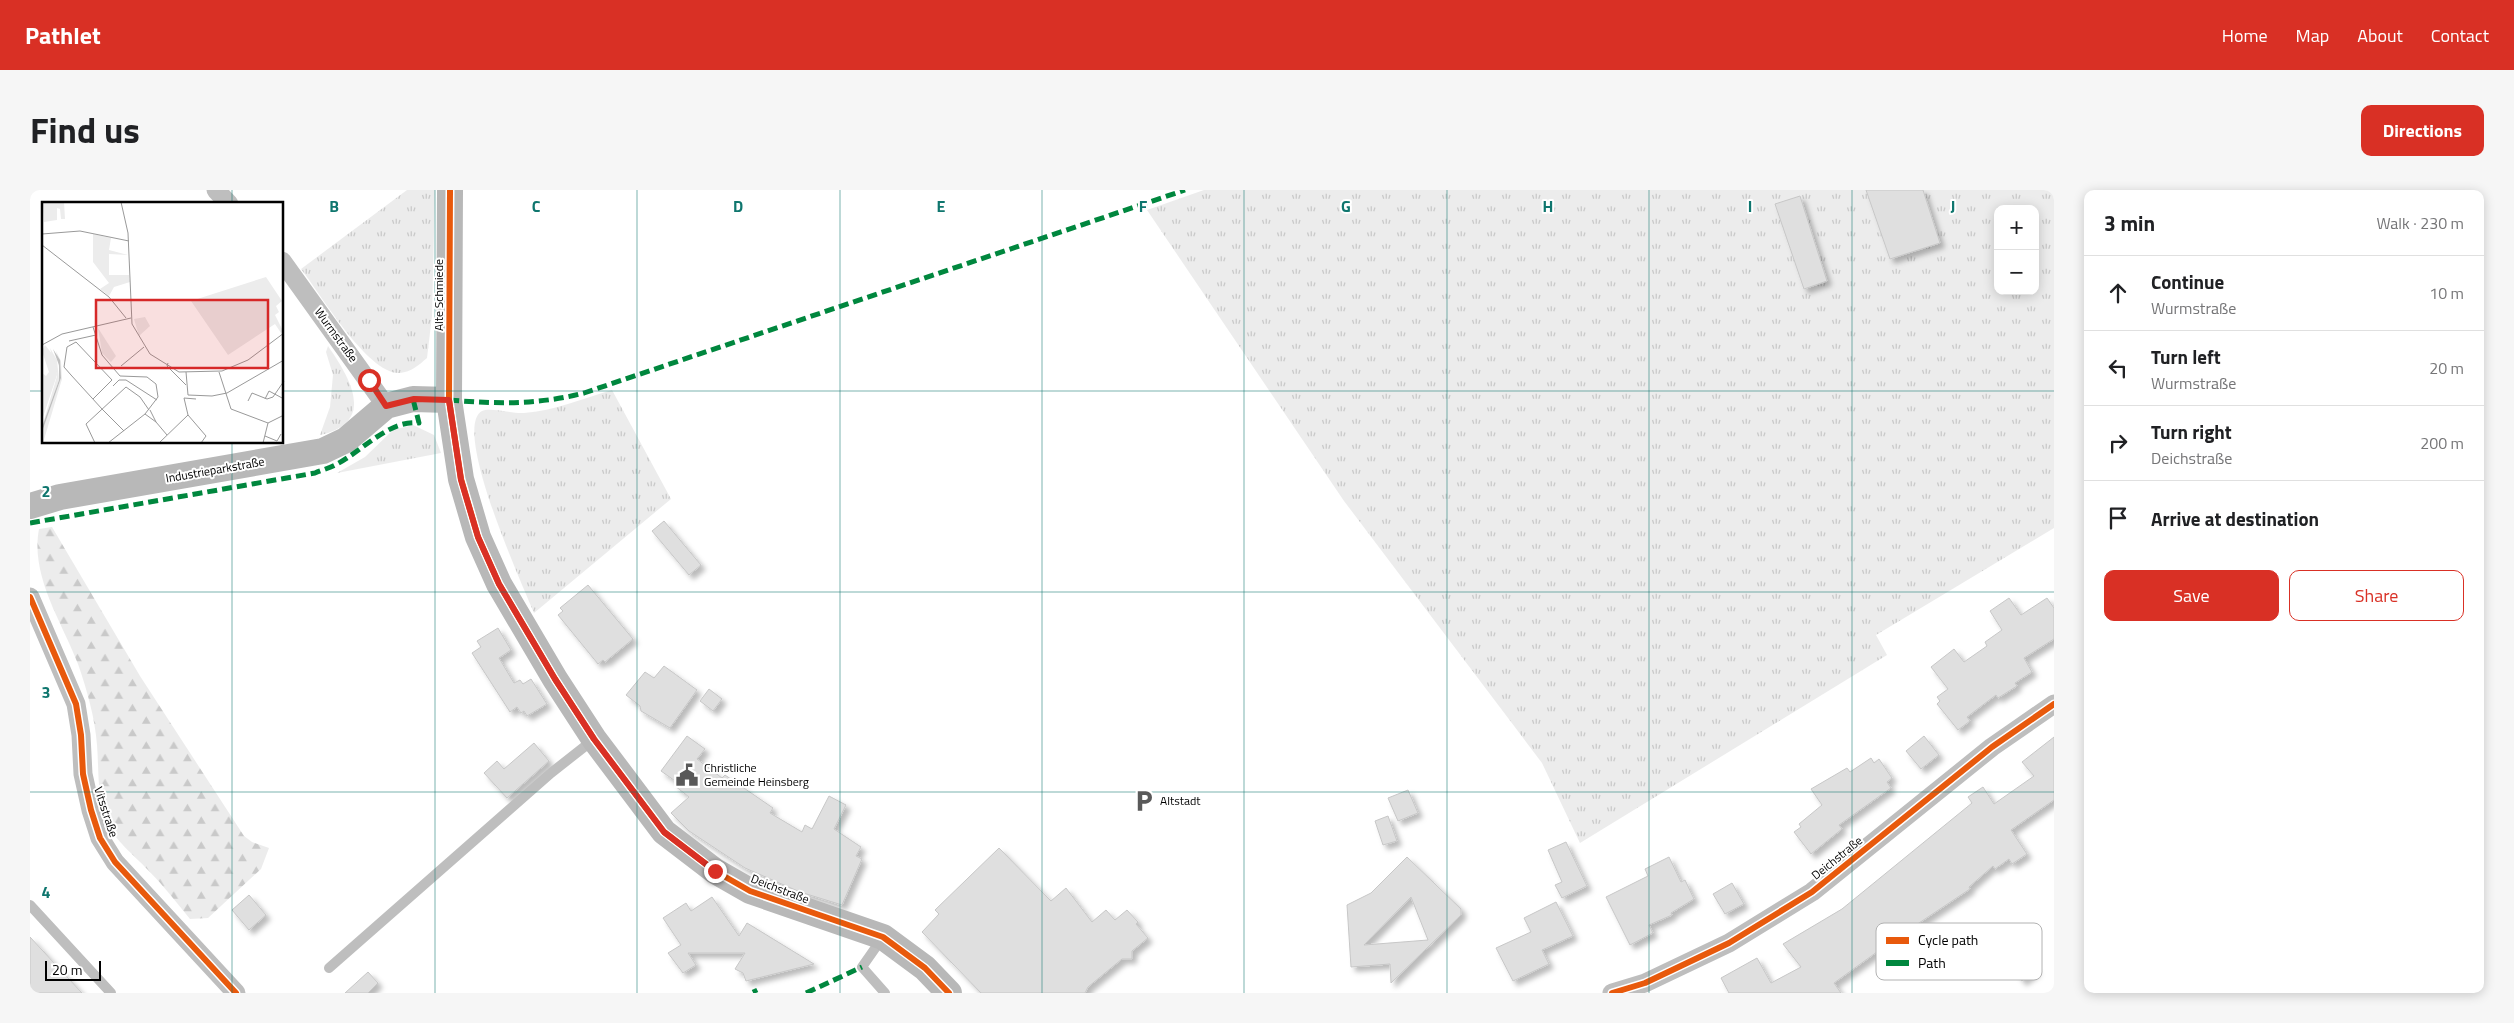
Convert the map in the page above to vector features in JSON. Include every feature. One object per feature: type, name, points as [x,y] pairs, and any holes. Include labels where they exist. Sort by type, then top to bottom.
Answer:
[{"type":"street","points":[[216,190],[226,202]]},
{"type":"street","name":"Alte Schmiede","points":[[449,400],[450,190]]},
{"type":"street","name":"Wurmstraße","points":[[284,264],[386,406]]},
{"type":"street","points":[[386,406],[414,399],[449,400]]},
{"type":"street","name":"Deichstraße","points":[[449,400],[461,480],[478,537],[499,584],[555,679],[594,739],[664,832],[715,871],[750,891],[883,937],[925,968],[950,993]]},
{"type":"street","name":"Industrieparkstraße","points":[[30,506],[60,497],[323,452],[346,440],[386,406]]},
{"type":"street","name":"Vitsstraße","points":[[30,599],[76,704],[81,735],[83,774],[100,838],[115,862],[236,993]]},
{"type":"street","name":"Deichstraße","points":[[1612,993],[1646,983],[1729,943],[1812,892],[1992,747],[2054,704]]},
{"type":"lane","points":[[329,968],[551,773],[594,739]]},
{"type":"lane","points":[[30,905],[111,993]]},
{"type":"lane","points":[[883,937],[862,967],[885,993]]},
{"type":"green space","points":[[407,190],[435,190],[432,316],[427,358],[411,370],[400,373],[387,370],[374,361],[360,347],[332,313],[301,269]]},
{"type":"green space","points":[[1204,190],[2054,190],[2054,528],[1876,635],[1887,655],[1580,843],[1542,763],[1344,501],[1147,210]]},
{"type":"green space","points":[[328,346],[350,385],[354,398],[353,410],[348,420],[338,429],[320,435],[330,407],[333,375],[326,352]]},
{"type":"green space","points":[[612,390],[671,499],[534,613],[492,508],[476,446],[475,423],[482,411],[486,410],[519,413],[535,412],[558,407]]},
{"type":"green space","points":[[413,425],[434,435],[441,453],[337,473],[365,457],[393,430]]},
{"type":"green space","points":[[52,527],[140,676],[244,836],[252,842],[269,848],[261,869],[208,918],[190,919],[159,882],[119,841],[106,820],[100,793],[96,735],[90,704],[78,664],[49,598],[39,564],[37,547],[39,529]]},
{"type":"building","points":[[1866,190],[1923,190],[1940,243],[1890,259]]},
{"type":"building","points":[[1800,196],[1827,281],[1804,289],[1775,204]]},
{"type":"building","points":[[664,521],[701,565],[689,575],[652,531]]},
{"type":"building","points":[[588,585],[633,639],[605,662],[603,660],[598,664],[558,615],[563,611],[560,608]]},
{"type":"building","points":[[2009,598],[2021,615],[2047,598],[2054,608],[2054,639],[2024,658],[2032,672],[2015,683],[2017,686],[1998,698],[1996,695],[1967,717],[1970,721],[1958,730],[1937,704],[1940,701],[1937,697],[1948,689],[1931,667],[1954,649],[1964,662],[1987,646],[1985,642],[2002,630],[1990,611]]},
{"type":"building","points":[[498,628],[511,650],[499,658],[514,683],[520,680],[523,684],[531,679],[547,704],[527,716],[524,711],[521,713],[517,707],[510,712],[472,653],[481,647],[477,641]]},
{"type":"building","points":[[664,666],[697,690],[670,728],[641,711],[640,706],[626,695],[645,672],[654,678]]},
{"type":"building","points":[[709,689],[722,699],[713,711],[700,701]]},
{"type":"building","points":[[687,736],[705,749],[697,759],[722,778],[725,775],[773,808],[770,813],[802,832],[805,825],[812,829],[829,796],[846,805],[834,829],[861,847],[856,856],[862,859],[842,905],[800,892],[745,868],[689,831],[671,813],[689,797],[675,786],[678,783],[661,771]]},
{"type":"building","points":[[1924,736],[1939,755],[1921,769],[1906,751]]},
{"type":"building","points":[[2054,737],[2054,800],[2011,830],[2027,854],[2012,864],[2009,859],[1995,869],[1993,866],[1969,887],[1970,889],[1919,923],[1876,923],[1876,953],[1834,983],[1841,993],[1729,993],[1721,978],[1757,958],[1771,983],[1801,967],[1783,944],[1842,909],[1972,803],[1968,797],[1983,787],[1994,804],[2034,776],[2022,762]]},
{"type":"building","points":[[534,743],[549,761],[507,798],[484,773],[497,761],[504,769]]},
{"type":"building","points":[[1871,758],[1874,763],[1879,759],[1892,778],[1887,782],[1891,788],[1839,825],[1842,829],[1811,854],[1794,832],[1801,827],[1799,824],[1822,805],[1811,789],[1847,768],[1850,772]]},
{"type":"building","points":[[1408,790],[1418,813],[1398,821],[1388,798]]},
{"type":"building","points":[[1388,816],[1397,841],[1383,845],[1375,821]]},
{"type":"building","points":[[1566,842],[1587,886],[1562,898],[1555,885],[1562,882],[1548,850]]},
{"type":"building","points":[[999,848],[1051,901],[1066,888],[1092,922],[1106,910],[1115,920],[1127,910],[1138,922],[1136,924],[1148,938],[1132,951],[1132,959],[1122,959],[1088,987],[1085,993],[981,993],[922,932],[939,914],[935,910]]},
{"type":"building","points":[[1407,857],[1461,909],[1461,915],[1391,983],[1390,964],[1351,967],[1347,905],[1371,893]],"holes":[[[1411,897],[1428,940],[1364,945]]]},
{"type":"building","points":[[1669,857],[1681,882],[1685,880],[1694,899],[1671,913],[1672,915],[1649,925],[1653,933],[1630,945],[1606,897],[1648,876],[1645,869]]},
{"type":"building","points":[[1732,883],[1744,904],[1725,914],[1713,894]]},
{"type":"building","points":[[249,895],[266,915],[249,930],[232,910]]},
{"type":"building","points":[[712,897],[739,936],[747,923],[814,964],[746,981],[743,973],[735,969],[745,953],[688,953],[696,965],[683,973],[668,953],[681,945],[663,918],[686,903],[691,911]]},
{"type":"building","points":[[1556,902],[1573,936],[1542,950],[1549,964],[1513,981],[1496,948],[1531,932],[1524,918]]},
{"type":"building","points":[[30,937],[82,993],[30,993]]},
{"type":"building","points":[[368,972],[378,983],[368,993],[345,993]]},
{"type":"marked path","points":[[449,400],[533,402],[584,393],[1185,190]]},
{"type":"marked path","points":[[30,523],[315,473],[337,464],[376,437],[397,426],[419,423],[413,399]]},
{"type":"marked path","points":[[806,993],[862,967]]},
{"type":"marked path","points":[[754,989],[756,993]]},
{"type":"cycle path","points":[[450,190],[449,400],[461,479],[478,537],[499,584],[555,679],[594,739],[664,832],[715,871],[750,891],[883,937],[925,968],[949,993]]},
{"type":"cycle path","points":[[30,597],[76,704],[81,735],[83,774],[91,810],[100,838],[115,862],[236,993]]},
{"type":"cycle path","points":[[1612,993],[1645,983],[1729,943],[1812,892],[1992,747],[2054,704]]},
{"type":"place","name":"Christliche Gemeinde Heinsberg","points":[[687,775]]},
{"type":"place","name":"Altstadt","points":[[1144,801]]},
{"type":"route","points":[[369,380],[386,406],[414,399],[449,400],[461,480],[478,537],[499,584],[555,679],[594,739],[664,832],[715,871]]}]
